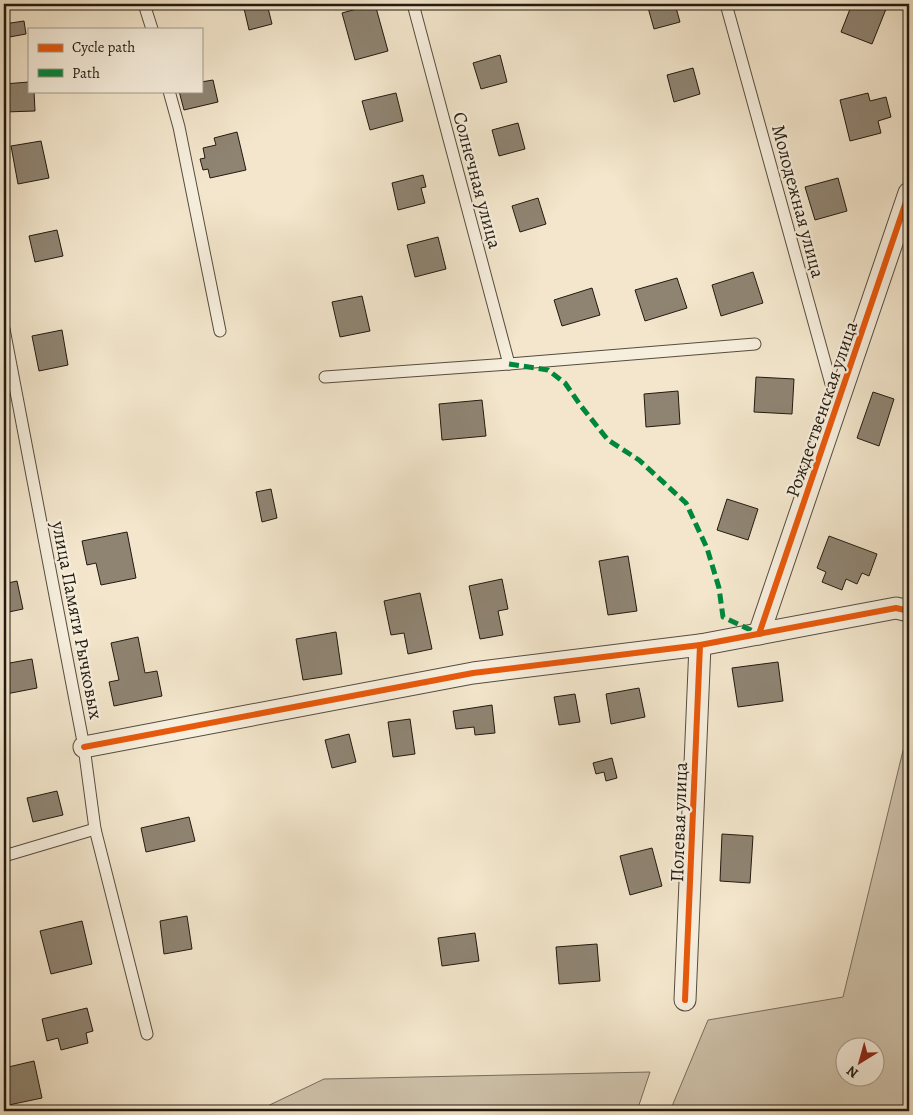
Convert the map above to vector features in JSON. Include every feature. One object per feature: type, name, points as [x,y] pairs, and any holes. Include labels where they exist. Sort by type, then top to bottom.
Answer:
[{"type":"street","name":"Рождественская улица","points":[[760,634],[909,192]]},
{"type":"street","points":[[84,747],[473,673],[700,645],[896,608],[909,612]]},
{"type":"street","name":"Полевая улица","points":[[685,1000],[700,645]]},
{"type":"lane","points":[[144,4],[152,28]]},
{"type":"lane","name":"Солнечная улица","points":[[413,4],[509,364]]},
{"type":"lane","name":"Молодежная улица","points":[[726,4],[837,408]]},
{"type":"lane","points":[[169,92],[180,127],[220,331]]},
{"type":"lane","name":"улица Памяти Рычковых","points":[[4,329],[84,747],[94,829],[147,1034]]},
{"type":"lane","points":[[325,377],[755,344]]},
{"type":"lane","points":[[4,856],[94,829]]},
{"type":"shaded area","points":[[909,726],[909,1111],[670,1111],[708,1020],[843,997]]},
{"type":"shaded area","points":[[650,1072],[637,1111],[257,1111],[324,1079]]},
{"type":"building","points":[[243,4],[267,4],[272,24],[249,30]]},
{"type":"building","points":[[375,4],[388,51],[355,60],[342,13]]},
{"type":"building","points":[[647,4],[675,4],[680,22],[654,29]]},
{"type":"building","points":[[852,4],[888,4],[872,44],[841,32]]},
{"type":"building","points":[[24,21],[26,34],[4,38],[4,24]]},
{"type":"building","points":[[500,55],[507,82],[481,89],[473,63]]},
{"type":"building","points":[[693,68],[700,94],[674,102],[667,75]]},
{"type":"building","points":[[213,80],[218,102],[184,110],[179,92],[202,92],[202,82]]},
{"type":"building","points":[[28,82],[28,92],[34,92],[35,111],[4,112],[4,84]]},
{"type":"building","points":[[396,93],[403,121],[370,130],[362,101]]},
{"type":"building","points":[[868,93],[870,101],[886,97],[891,117],[878,121],[881,133],[850,141],[840,100]]},
{"type":"building","points":[[518,123],[525,149],[499,156],[492,130]]},
{"type":"building","points":[[237,132],[246,170],[210,178],[208,169],[203,170],[200,159],[205,158],[203,148],[216,145],[214,138]]},
{"type":"building","points":[[41,141],[49,178],[18,184],[11,146]]},
{"type":"building","points":[[423,175],[426,187],[421,188],[425,203],[398,210],[392,183]]},
{"type":"building","points":[[838,178],[847,211],[815,220],[805,187]]},
{"type":"building","points":[[538,198],[546,224],[520,232],[512,206]]},
{"type":"building","points":[[57,230],[63,256],[35,262],[29,236]]},
{"type":"building","points":[[438,237],[446,269],[415,277],[407,245]]},
{"type":"building","points":[[753,272],[763,303],[721,316],[712,285]]},
{"type":"building","points":[[677,278],[687,308],[645,321],[635,290]]},
{"type":"building","points":[[592,288],[600,315],[562,326],[554,300]]},
{"type":"building","points":[[362,296],[370,331],[340,337],[332,302]]},
{"type":"building","points":[[62,330],[68,365],[39,371],[32,336]]},
{"type":"building","points":[[756,377],[794,379],[792,414],[754,412]]},
{"type":"building","points":[[678,391],[680,424],[646,427],[644,394]]},
{"type":"building","points":[[873,392],[894,399],[879,446],[857,438]]},
{"type":"building","points":[[482,400],[486,436],[442,440],[439,404]]},
{"type":"building","points":[[271,489],[277,518],[262,522],[256,492]]},
{"type":"building","points":[[727,499],[758,509],[748,540],[717,530]]},
{"type":"building","points":[[127,532],[136,578],[101,585],[96,563],[87,565],[82,541]]},
{"type":"building","points":[[829,536],[877,554],[869,576],[862,573],[857,584],[846,579],[842,590],[822,582],[826,572],[817,568]]},
{"type":"building","points":[[628,556],[637,611],[608,615],[599,561]]},
{"type":"building","points":[[4,573],[6,573],[8,583],[17,581],[23,609],[4,613]]},
{"type":"building","points":[[502,579],[508,609],[498,611],[503,635],[480,639],[469,586]]},
{"type":"building","points":[[420,593],[432,649],[408,654],[404,633],[391,635],[384,601]]},
{"type":"building","points":[[336,632],[342,674],[303,680],[296,639]]},
{"type":"building","points":[[138,637],[145,673],[157,671],[162,696],[114,706],[109,682],[119,680],[111,643]]},
{"type":"building","points":[[32,659],[37,688],[6,694],[4,664]]},
{"type":"building","points":[[778,662],[783,701],[738,707],[732,668]]},
{"type":"building","points":[[639,688],[645,717],[611,724],[606,694]]},
{"type":"building","points":[[575,694],[580,722],[559,725],[554,697]]},
{"type":"building","points":[[492,705],[495,733],[475,735],[474,727],[456,729],[453,711]]},
{"type":"building","points":[[410,719],[415,754],[393,757],[388,722]]},
{"type":"building","points":[[349,734],[356,762],[332,768],[325,740]]},
{"type":"building","points":[[612,758],[617,778],[606,781],[604,772],[596,774],[593,763]]},
{"type":"building","points":[[57,791],[63,815],[33,822],[27,798]]},
{"type":"building","points":[[189,817],[195,841],[146,852],[141,828]]},
{"type":"building","points":[[722,834],[753,836],[750,883],[720,881]]},
{"type":"building","points":[[652,848],[662,886],[630,895],[620,856]]},
{"type":"building","points":[[187,916],[192,949],[164,954],[160,921]]},
{"type":"building","points":[[82,921],[92,964],[51,974],[40,931]]},
{"type":"building","points":[[475,933],[479,961],[442,966],[438,938]]},
{"type":"building","points":[[597,944],[600,981],[559,984],[556,947]]},
{"type":"building","points":[[87,1008],[93,1031],[86,1033],[88,1043],[61,1050],[58,1038],[47,1041],[42,1019]]},
{"type":"building","points":[[34,1061],[42,1098],[4,1106],[4,1068]]},
{"type":"marked path","points":[[509,364],[548,370],[565,383],[608,440],[639,460],[686,503],[707,548],[719,588],[723,617],[757,633]]},
{"type":"cycle path","points":[[759,634],[909,193]]},
{"type":"cycle path","points":[[84,747],[473,673],[700,645],[896,608],[909,611]]},
{"type":"cycle path","points":[[685,1000],[700,645]]}]
